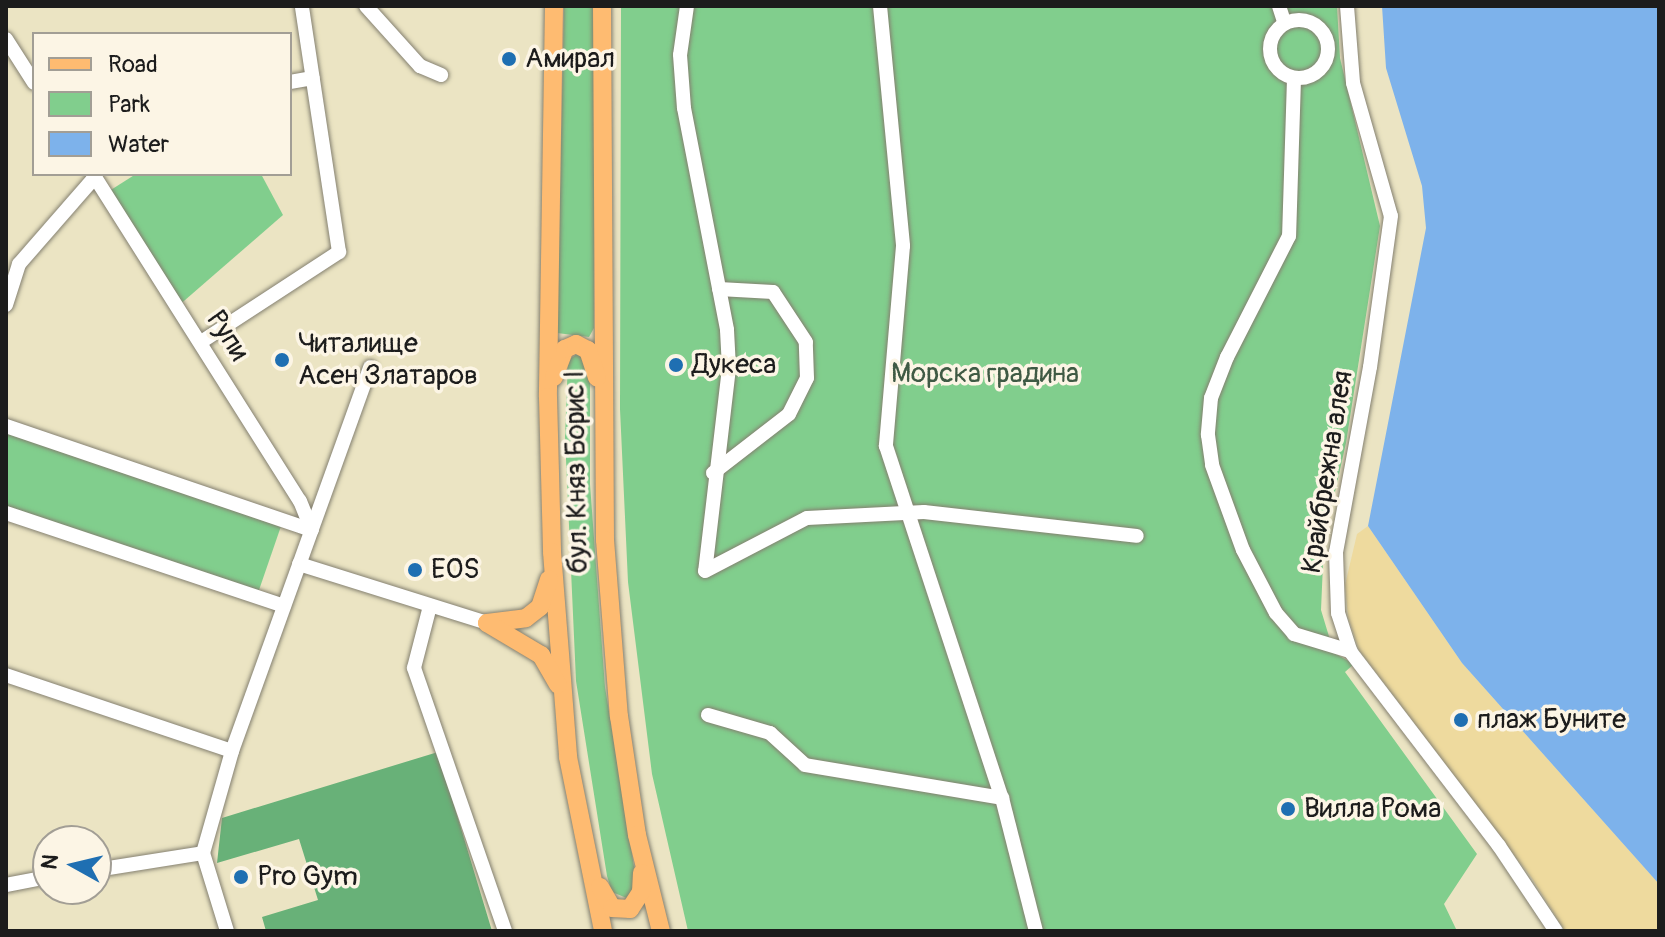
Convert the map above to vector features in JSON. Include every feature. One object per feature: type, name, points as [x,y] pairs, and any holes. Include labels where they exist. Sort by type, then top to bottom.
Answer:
[{"type":"main road","name":"бул. Княз Борис I","points":[[554,6],[548,397],[552,552],[561,692],[585,843],[603,931]]},
{"type":"main road","name":"бул. Княз Борис I","points":[[605,6],[602,54],[603,400],[611,632],[637,835],[661,931]]},
{"type":"main road","points":[[548,397],[561,355],[576,344],[592,358],[603,400]]},
{"type":"main road","points":[[487,623],[526,618],[540,607],[552,552]]},
{"type":"main road","points":[[487,623],[541,655],[561,692]]},
{"type":"main road","points":[[585,843],[603,898],[624,910],[634,906],[641,892],[637,835]]},
{"type":"street","points":[[201,342],[339,252],[302,6]]},
{"type":"street","points":[[687,6],[680,55],[684,108],[727,330],[729,387],[713,473],[705,571],[807,518],[906,511],[1137,536]]},
{"type":"street","points":[[880,6],[903,246],[886,446],[1002,798],[1036,931]]},
{"type":"street","points":[[1279,6],[1284,21]]},
{"type":"street","name":"Крайбрежна алея","points":[[1347,6],[1353,83],[1391,216],[1373,353],[1336,552],[1336,597],[1350,651],[1499,846],[1556,931]]},
{"type":"street","points":[[367,13],[406,45],[420,66],[441,75]]},
{"type":"street","points":[[1308,20],[1319,27],[1328,50],[1317,72],[1294,79],[1282,75],[1271,54],[1275,31],[1284,21],[1308,20]]},
{"type":"street","points":[[6,39],[32,80]]},
{"type":"street","points":[[292,82],[313,78]]},
{"type":"street","points":[[1294,79],[1289,236],[1227,357],[1211,398],[1208,435],[1212,465],[1243,550],[1276,613],[1294,634],[1350,651]]},
{"type":"street","points":[[6,305],[12,262],[94,176]]},
{"type":"street","name":"Рупи","points":[[94,176],[300,501],[312,530]]},
{"type":"street","points":[[713,473],[789,414],[807,378],[806,342],[773,292],[719,289]]},
{"type":"street","points":[[227,931],[203,853],[232,751],[370,367]]},
{"type":"street","points":[[6,426],[312,530]]},
{"type":"street","points":[[6,513],[284,606]]},
{"type":"street","points":[[299,564],[487,623]]},
{"type":"street","points":[[430,606],[414,668],[505,931]]},
{"type":"street","points":[[6,675],[232,751]]},
{"type":"street","points":[[708,715],[770,733],[805,765],[1002,798]]},
{"type":"street","points":[[112,867],[203,853]]},
{"type":"street","points":[[6,885],[32,880]]},
{"type":"green space","points":[[564,6],[594,6],[594,328],[589,337],[557,333]]},
{"type":"green space","name":"Морска градина","points":[[621,6],[1337,6],[1340,58],[1380,226],[1346,443],[1324,541],[1321,610],[1334,653],[1354,664],[1345,672],[1477,854],[1444,904],[1457,931],[688,931],[652,774],[628,582],[620,409]]},
{"type":"green space","points":[[133,176],[262,176],[283,215],[177,307],[106,193]]},
{"type":"green space","points":[[579,353],[590,367],[590,484],[605,687],[637,885],[629,899],[612,892],[607,876],[576,681],[565,437],[568,360]]},
{"type":"green space","points":[[6,431],[281,526],[256,599],[6,512]]},
{"type":"green space","points":[[438,752],[492,931],[266,931],[262,917],[318,900],[299,839],[217,863],[222,818]]},
{"type":"sand","name":"плаж Буните","points":[[1368,526],[1462,663],[1659,884],[1659,931],[1565,931],[1531,877],[1359,650],[1348,617],[1345,585],[1357,534]]},
{"type":"water","points":[[1382,6],[1659,6],[1659,884],[1462,663],[1368,526],[1426,228],[1422,186],[1386,68]]},
{"type":"place","name":"Амирал","points":[[509,59]]},
{"type":"place","name":"Читалище Асен Златаров","points":[[282,360]]},
{"type":"place","name":"Дукеса","points":[[676,365]]},
{"type":"place","name":"EOS","points":[[415,570]]},
{"type":"place","name":"плаж Буните","points":[[1461,720]]},
{"type":"place","name":"Вилла Рома","points":[[1288,809]]},
{"type":"place","name":"Pro Gym","points":[[241,877]]}]
